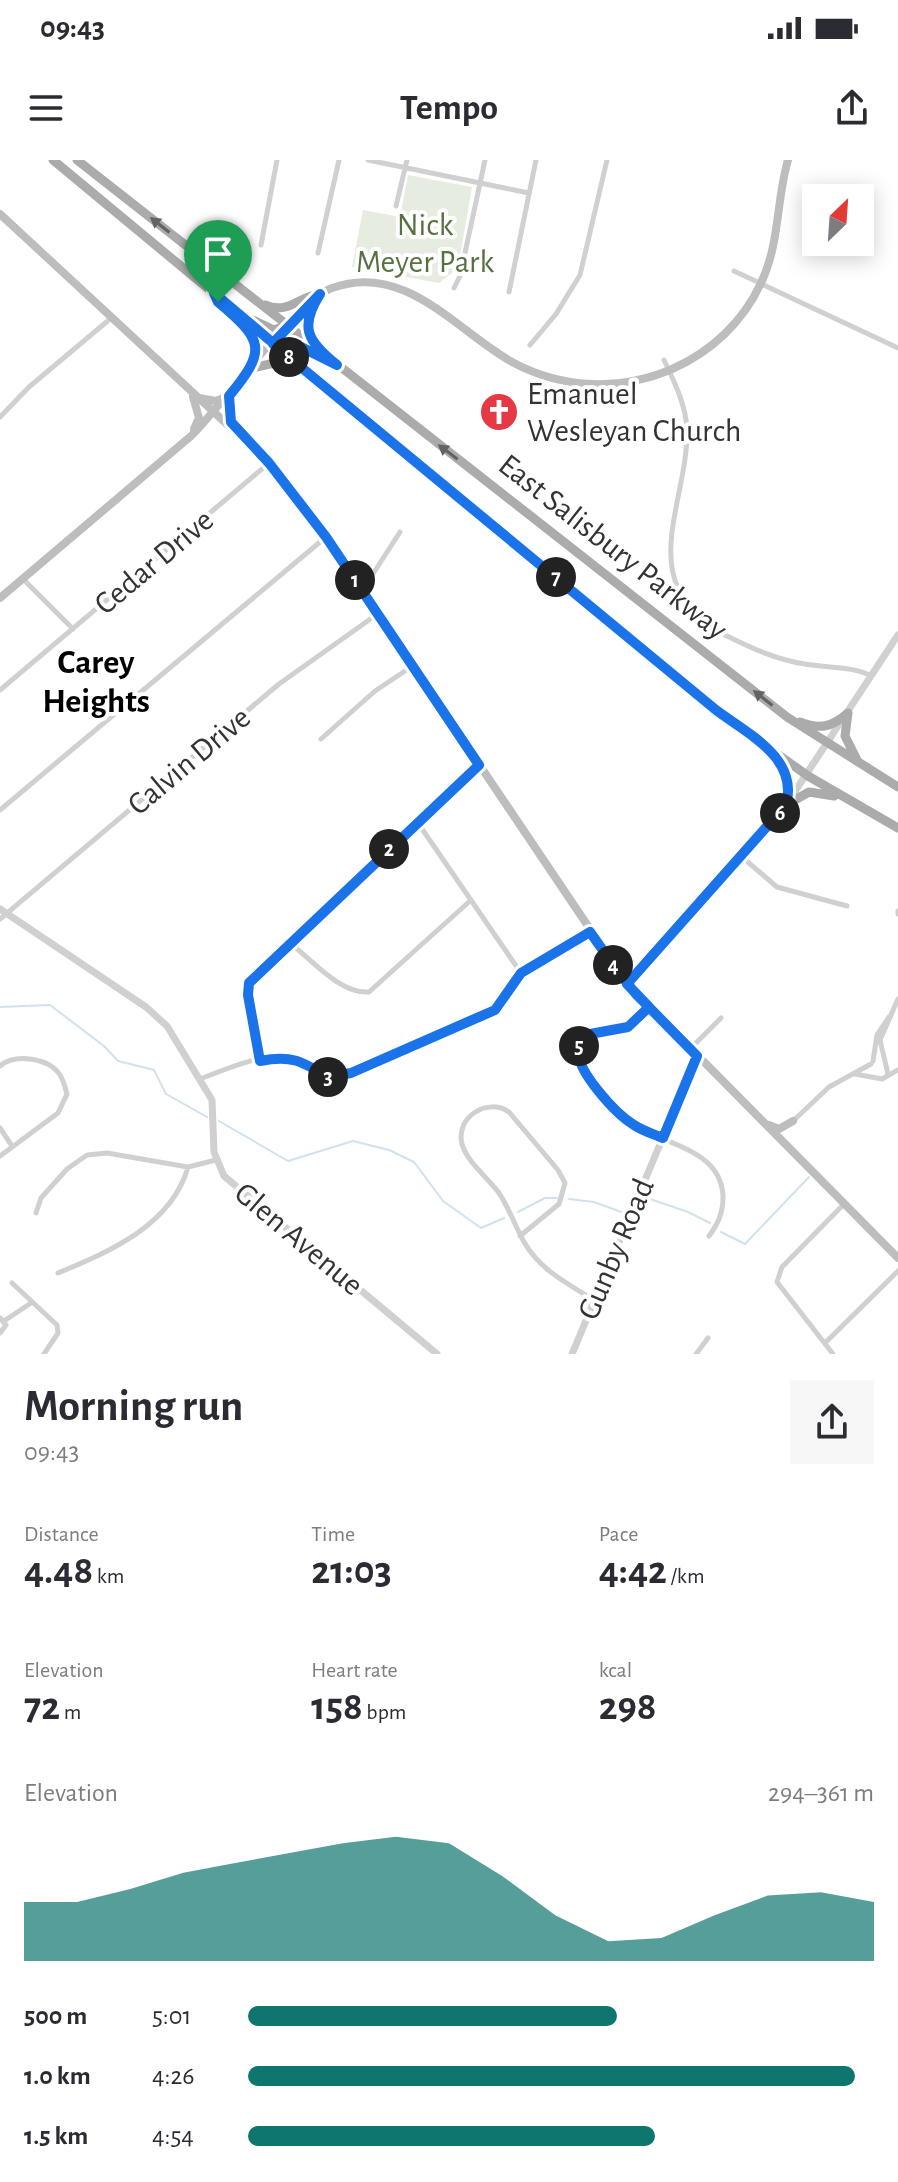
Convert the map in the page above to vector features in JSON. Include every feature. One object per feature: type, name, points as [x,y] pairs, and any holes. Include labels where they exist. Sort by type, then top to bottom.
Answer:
[{"type":"main road","name":"East Salisbury Parkway","points":[[53,160],[716,710],[808,776],[898,828]]},
{"type":"main road","name":"East Salisbury Parkway","points":[[77,160],[787,717],[898,787]]},
{"type":"main road","points":[[256,301],[272,308],[285,309],[305,296],[340,286],[361,284],[412,294],[439,308],[506,359],[560,381],[617,384],[669,370],[698,355],[725,334],[744,312],[762,283],[776,240],[788,160]]},
{"type":"main road","points":[[0,214],[269,463],[326,537],[627,984],[898,1258]]},
{"type":"main road","points":[[214,293],[259,324],[274,330],[287,325]]},
{"type":"main road","points":[[214,293],[218,302],[253,334],[255,350],[252,368]]},
{"type":"main road","points":[[0,598],[191,436],[215,413],[287,325],[320,294]]},
{"type":"main road","points":[[318,350],[306,324],[320,294]]},
{"type":"main road","points":[[273,343],[293,343],[337,365]]},
{"type":"main road","points":[[252,368],[272,362],[288,362],[324,386]]},
{"type":"main road","points":[[177,379],[197,401],[199,418],[191,436]]},
{"type":"main road","points":[[196,397],[216,401],[229,396]]},
{"type":"main road","points":[[229,396],[229,416],[241,435]]},
{"type":"main road","points":[[787,717],[820,727],[833,725],[848,713]]},
{"type":"main road","points":[[848,713],[844,730],[847,743],[863,766]]},
{"type":"main road","points":[[768,749],[789,778],[786,805]]},
{"type":"main road","points":[[786,805],[814,791],[845,799]]},
{"type":"main road","points":[[764,1123],[779,1129],[791,1124]]},
{"type":"main road","points":[[791,1124],[786,1138],[793,1152]]},
{"type":"street","points":[[261,245],[277,160]]},
{"type":"street","points":[[318,253],[339,160]]},
{"type":"street","points":[[368,160],[529,193]]},
{"type":"street","points":[[396,206],[407,160]]},
{"type":"street","points":[[454,288],[460,276],[485,160]]},
{"type":"street","points":[[509,292],[536,160]]},
{"type":"street","points":[[530,345],[556,314],[580,275],[607,160]]},
{"type":"street","points":[[734,271],[898,348]]},
{"type":"street","points":[[0,417],[29,387],[110,319]]},
{"type":"street","points":[[664,360],[682,403],[687,428],[670,530],[670,553],[676,579],[688,602],[713,628],[760,652],[791,662],[858,670],[873,676]]},
{"type":"street","name":"Cedar Drive","points":[[0,690],[269,463]]},
{"type":"street","points":[[357,584],[371,577],[400,532]]},
{"type":"street","points":[[0,810],[326,537]]},
{"type":"street","points":[[23,579],[73,630]]},
{"type":"street","name":"Calvin Drive","points":[[2,914],[279,684],[376,615]]},
{"type":"street","points":[[627,984],[786,805],[829,745],[898,635]]},
{"type":"street","points":[[321,739],[375,691],[411,667]]},
{"type":"street","points":[[260,1061],[248,988],[259,972],[479,765]]},
{"type":"street","points":[[418,823],[521,973]]},
{"type":"street","points":[[742,857],[777,887],[847,906]]},
{"type":"street","points":[[290,943],[354,992],[369,992],[471,900]]},
{"type":"street","name":"Glen Avenue","points":[[2,914],[153,1013],[171,1031],[213,1103],[216,1160],[229,1182],[437,1354]]},
{"type":"street","points":[[200,1079],[285,1057],[300,1061],[328,1077],[351,1073],[495,1010],[521,973],[590,932]]},
{"type":"street","points":[[888,1074],[880,1040],[898,999]]},
{"type":"street","points":[[649,1007],[628,1027],[586,1036],[578,1049],[577,1059],[583,1071],[624,1117],[636,1127],[704,1160],[719,1178],[722,1212],[709,1236]]},
{"type":"street","points":[[872,1076],[877,1035],[889,1017]]},
{"type":"street","points":[[694,1052],[721,1018]]},
{"type":"street","name":"Gunby Road","points":[[572,1354],[663,1138],[694,1052]]},
{"type":"street","points":[[0,1066],[19,1058],[43,1063],[57,1071],[67,1094],[58,1113],[0,1156]]},
{"type":"street","points":[[778,1137],[824,1090],[849,1075],[872,1063],[886,1063],[898,1068]]},
{"type":"street","points":[[849,1075],[882,1079],[898,1068]]},
{"type":"street","points":[[520,1236],[559,1204],[565,1192],[565,1183],[558,1170],[509,1112],[501,1107],[490,1107],[467,1119],[462,1141],[465,1150],[504,1201],[520,1236],[533,1256],[547,1270],[594,1300]]},
{"type":"street","points":[[0,1128],[12,1146]]},
{"type":"street","points":[[36,1213],[41,1198],[67,1169],[87,1155],[107,1153],[188,1167],[216,1160]]},
{"type":"street","points":[[58,1273],[127,1242],[178,1193],[188,1167]]},
{"type":"street","points":[[833,1354],[777,1282],[782,1267],[844,1204]]},
{"type":"street","points":[[825,1343],[898,1271]]},
{"type":"street","points":[[12,1283],[57,1325],[58,1333],[44,1354]]},
{"type":"street","points":[[0,1333],[5,1328],[2,1319],[31,1303]]},
{"type":"street","points":[[696,1354],[708,1338]]},
{"type":"green space","name":"Nick Meyer Park","points":[[408,175],[472,187],[458,268],[439,283],[352,267],[363,210],[400,217]]},
{"type":"waterway","points":[[0,1007],[50,1005],[104,1046],[118,1061],[154,1070],[166,1094],[207,1117]]},
{"type":"waterway","points":[[219,1121],[288,1161],[353,1141],[389,1150],[414,1162],[443,1201],[481,1228],[504,1218]]},
{"type":"waterway","points":[[721,1232],[745,1244],[809,1177]]},
{"type":"waterway","points":[[518,1212],[545,1198],[557,1198]]},
{"type":"waterway","points":[[635,1214],[640,1213],[647,1198],[710,1223]]},
{"type":"waterway","points":[[569,1199],[594,1202],[624,1213]]},
{"type":"place","name":"Emanuel Wesleyan Church","points":[[499,412]]},
{"type":"district","name":"Carey Heights","points":[[96,682]]},
{"type":"route","points":[[218,302],[214,293],[273,343],[293,343],[337,365],[318,350],[306,324],[320,294],[298,313],[273,343],[273,344],[716,710],[768,749],[787,773],[790,790],[786,805],[764,834],[627,984],[649,1007],[628,1027],[590,1034],[578,1049],[580,1067],[618,1112],[636,1127],[663,1138],[697,1056],[627,984],[590,932],[521,973],[495,1010],[487,1015],[351,1073],[328,1077],[300,1061],[285,1057],[260,1061],[248,995],[249,983],[479,765],[326,537],[269,463],[231,422],[229,396],[252,368],[255,342],[249,328],[218,302]]}]
